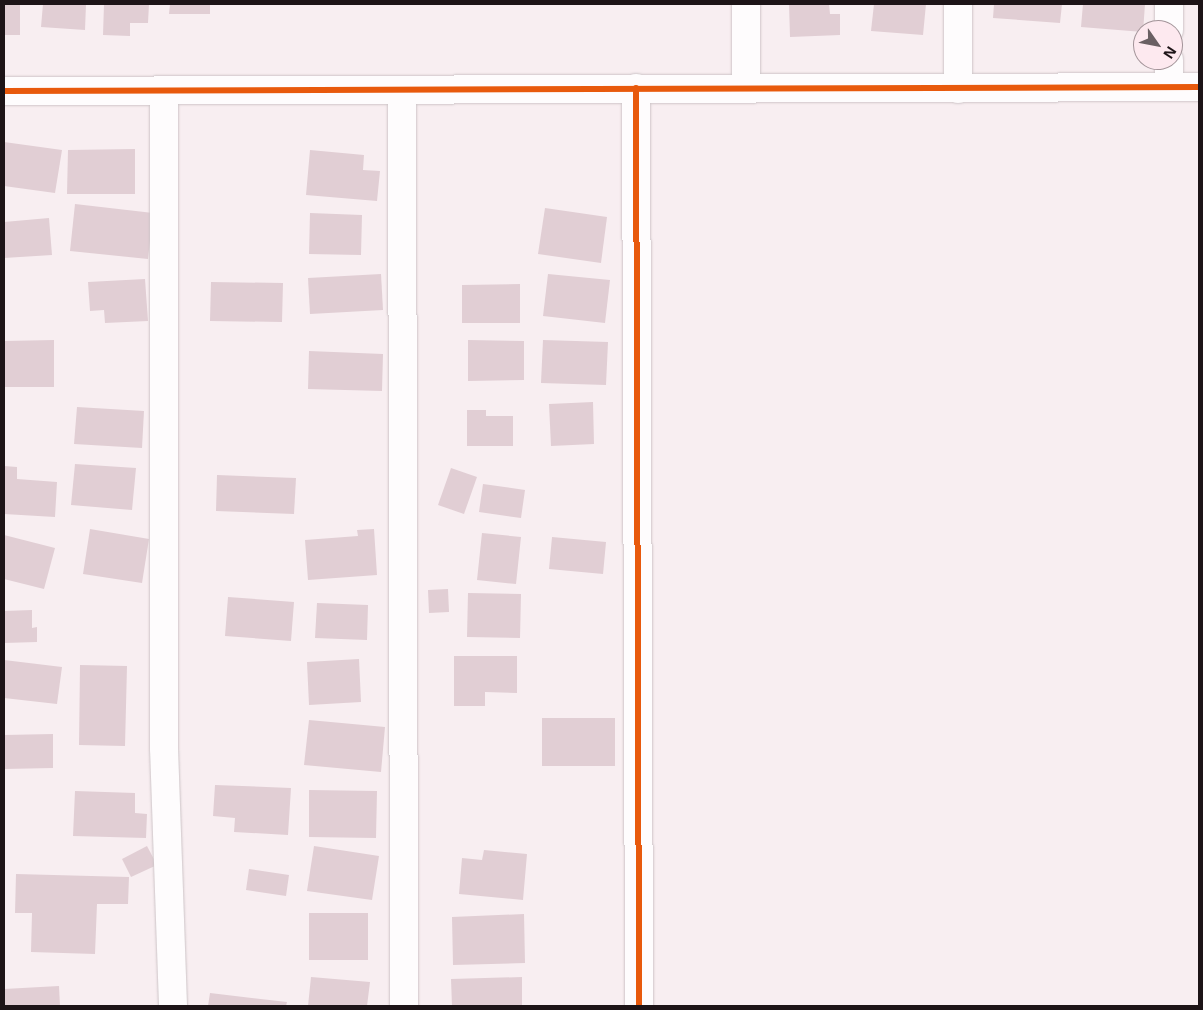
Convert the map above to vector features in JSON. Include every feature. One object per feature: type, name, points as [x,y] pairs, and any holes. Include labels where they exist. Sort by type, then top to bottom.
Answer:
[{"type":"street","points":[[746,4],[746,89]]},
{"type":"street","points":[[958,4],[958,88]]},
{"type":"street","points":[[1169,4],[1169,20]]},
{"type":"street","points":[[1169,70],[1169,87]]},
{"type":"street","points":[[4,91],[1199,87]]},
{"type":"street","points":[[636,88],[639,1006]]},
{"type":"street","points":[[402,90],[404,1006]]},
{"type":"street","points":[[164,91],[164,748],[173,1006]]},
{"type":"building","points":[[4,4],[20,4],[20,35],[4,35]]},
{"type":"building","points":[[43,4],[86,4],[85,30],[41,27]]},
{"type":"building","points":[[104,4],[149,4],[148,23],[130,23],[130,36],[103,35]]},
{"type":"building","points":[[170,4],[210,4],[210,14],[169,14]]},
{"type":"building","points":[[789,4],[829,4],[830,14],[840,14],[840,35],[790,37]]},
{"type":"building","points":[[874,4],[926,4],[923,35],[871,31]]},
{"type":"building","points":[[994,4],[1062,4],[1060,23],[993,18]]},
{"type":"building","points":[[1083,4],[1145,4],[1144,20],[1133,20],[1133,31],[1081,27]]},
{"type":"building","points":[[4,142],[62,150],[55,193],[4,186]]},
{"type":"building","points":[[135,149],[135,194],[67,194],[68,150]]},
{"type":"building","points":[[310,150],[364,155],[363,170],[380,171],[377,201],[306,195]]},
{"type":"building","points":[[75,204],[153,213],[148,259],[70,251]]},
{"type":"building","points":[[545,208],[607,217],[601,263],[538,254]]},
{"type":"building","points":[[310,213],[362,215],[361,255],[309,254]]},
{"type":"building","points":[[49,218],[52,255],[4,258],[4,222]]},
{"type":"building","points":[[381,274],[383,310],[310,314],[308,278]]},
{"type":"building","points":[[548,274],[610,280],[605,323],[543,316]]},
{"type":"building","points":[[145,279],[148,321],[105,323],[104,310],[90,311],[88,282]]},
{"type":"building","points":[[211,282],[283,283],[282,322],[210,321]]},
{"type":"building","points":[[520,284],[520,323],[462,323],[462,285]]},
{"type":"building","points":[[54,340],[54,387],[4,387],[4,341]]},
{"type":"building","points":[[468,340],[524,341],[524,380],[468,381]]},
{"type":"building","points":[[543,340],[608,342],[606,385],[541,383]]},
{"type":"building","points":[[309,351],[383,354],[382,391],[308,389]]},
{"type":"building","points":[[593,402],[594,444],[551,446],[549,404]]},
{"type":"building","points":[[77,407],[144,411],[142,448],[74,444]]},
{"type":"building","points":[[467,410],[486,410],[486,416],[513,416],[513,446],[467,446]]},
{"type":"building","points":[[75,464],[136,468],[132,510],[71,505]]},
{"type":"building","points":[[4,466],[17,467],[17,479],[57,482],[55,517],[4,514]]},
{"type":"building","points":[[451,468],[477,477],[464,514],[438,505]]},
{"type":"building","points":[[217,475],[296,478],[294,514],[216,511]]},
{"type":"building","points":[[483,484],[525,490],[521,518],[479,512]]},
{"type":"building","points":[[90,529],[149,539],[142,583],[83,574]]},
{"type":"building","points":[[374,529],[377,575],[308,580],[305,540],[358,536],[357,530]]},
{"type":"building","points":[[482,533],[521,537],[516,584],[477,580]]},
{"type":"building","points":[[4,535],[55,548],[44,589],[4,579]]},
{"type":"building","points":[[552,537],[606,542],[603,574],[549,569]]},
{"type":"building","points":[[448,589],[449,612],[429,613],[428,590]]},
{"type":"building","points":[[468,593],[521,594],[520,638],[467,637]]},
{"type":"building","points":[[228,597],[294,602],[291,641],[225,636]]},
{"type":"building","points":[[317,603],[368,605],[367,640],[315,638]]},
{"type":"building","points":[[32,610],[32,628],[37,627],[37,642],[4,643],[4,611]]},
{"type":"building","points":[[454,656],[517,656],[517,693],[485,692],[485,706],[454,706]]},
{"type":"building","points":[[359,659],[361,702],[309,705],[307,662]]},
{"type":"building","points":[[4,660],[62,667],[57,704],[4,698]]},
{"type":"building","points":[[80,665],[127,666],[125,746],[79,745]]},
{"type":"building","points":[[542,718],[615,718],[615,766],[542,766]]},
{"type":"building","points":[[309,720],[385,727],[381,772],[304,765]]},
{"type":"building","points":[[53,734],[53,768],[4,769],[4,735]]},
{"type":"building","points":[[215,785],[291,788],[288,835],[234,832],[235,818],[213,816]]},
{"type":"building","points":[[309,790],[377,791],[376,838],[309,837]]},
{"type":"building","points":[[75,791],[135,793],[135,813],[147,814],[146,838],[73,836]]},
{"type":"building","points":[[147,846],[157,865],[131,877],[122,859]]},
{"type":"building","points":[[314,846],[379,856],[372,900],[307,891]]},
{"type":"building","points":[[484,850],[527,854],[523,900],[459,894],[462,858],[482,860]]},
{"type":"building","points":[[249,869],[289,875],[286,896],[246,890]]},
{"type":"building","points":[[16,874],[129,877],[128,904],[97,904],[95,954],[31,952],[32,913],[15,913]]},
{"type":"building","points":[[309,913],[368,913],[368,960],[309,960]]},
{"type":"building","points":[[524,914],[525,963],[453,965],[452,917]]},
{"type":"building","points":[[311,977],[370,982],[367,1006],[308,1006]]},
{"type":"building","points":[[522,977],[522,1006],[452,1006],[451,979]]},
{"type":"building","points":[[59,986],[60,1006],[4,1006],[4,989]]},
{"type":"building","points":[[210,993],[287,1002],[286,1006],[208,1006]]},
{"type":"cycle path","points":[[4,91],[1199,87]]},
{"type":"cycle path","points":[[636,88],[639,1006]]}]
